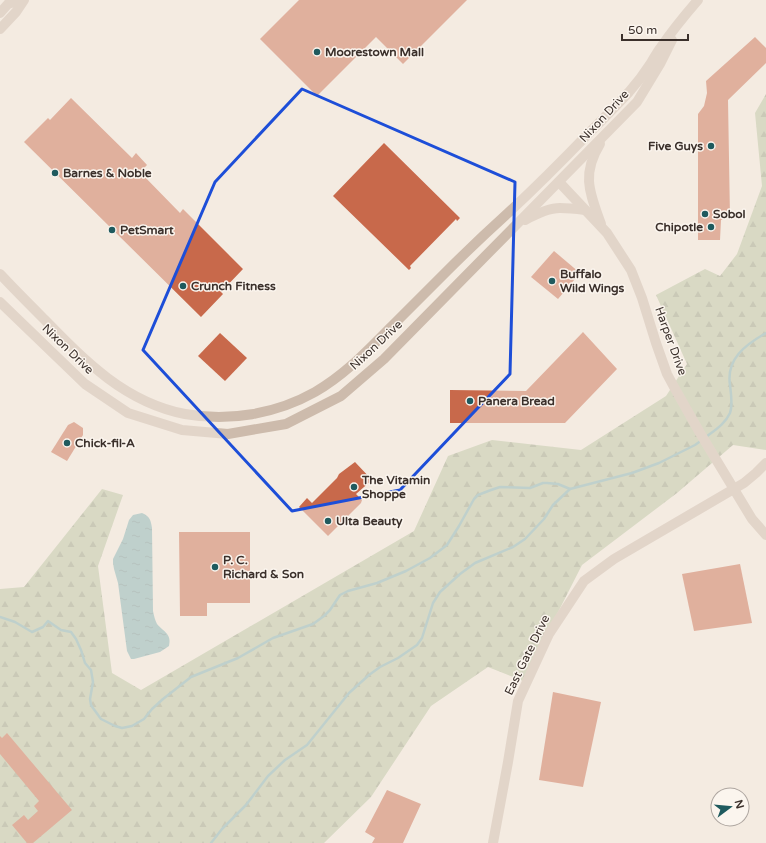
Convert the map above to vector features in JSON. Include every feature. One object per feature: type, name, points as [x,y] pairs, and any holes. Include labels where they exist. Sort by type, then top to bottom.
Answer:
[{"type":"street","points":[[0,13],[8,4],[20,0]]},
{"type":"street","points":[[0,29],[16,12],[24,0]]},
{"type":"street","name":"Nixon Drive","points":[[0,274],[84,359],[109,380],[148,402],[185,414],[223,417],[260,413],[297,401],[315,392],[348,369],[377,342],[454,264],[547,176],[637,82],[648,68],[660,48],[698,0]]},
{"type":"street","name":"Nixon Drive","points":[[0,302],[85,384],[128,413],[182,430],[228,434],[286,424],[341,396],[384,359],[559,182],[637,102],[660,64],[684,17]]},
{"type":"street","points":[[602,228],[591,196],[588,181],[592,161],[607,132]]},
{"type":"street","points":[[556,166],[559,182]]},
{"type":"street","name":"Harper Drive","points":[[547,176],[559,182],[602,228],[616,246],[634,275],[661,359],[674,387],[752,519],[766,535]]},
{"type":"street","points":[[514,226],[547,210],[560,208],[586,210]]},
{"type":"street","name":"East Gate Drive","points":[[493,843],[518,701],[549,634],[584,581],[614,559],[744,483],[766,463]]},
{"type":"highlighted area","points":[[302,89],[515,182],[510,374],[400,490],[292,511],[143,350],[215,182]]},
{"type":"green space","points":[[766,94],[766,450],[733,445],[677,493],[582,565],[523,681],[488,667],[431,706],[371,797],[324,843],[0,843],[0,589],[24,587],[102,489],[123,495],[98,566],[112,673],[141,690],[414,531],[448,456],[492,440],[581,450],[666,396],[687,364],[656,295],[705,269],[720,276],[737,254],[762,186],[755,113]]},
{"type":"water","points":[[142,513],[150,519],[152,528],[153,613],[157,624],[167,634],[170,642],[169,646],[160,652],[131,659],[127,651],[118,583],[113,559],[123,539],[129,520],[133,515]]},
{"type":"building","name":"Moorestown Mall","points":[[299,0],[467,0],[403,64],[376,37],[317,96],[260,39]]},
{"type":"building","points":[[755,37],[766,48],[766,63],[728,100],[730,217],[721,220],[720,240],[698,240],[698,114],[704,106],[707,93],[706,81]]},
{"type":"building","points":[[71,98],[132,158],[136,153],[147,165],[140,172],[180,213],[183,209],[243,269],[221,292],[223,294],[201,317],[24,142],[48,118],[50,120]]},
{"type":"building","points":[[384,143],[460,218],[457,221],[456,219],[410,266],[411,268],[409,270],[333,196]]},
{"type":"building","points":[[554,251],[580,273],[558,299],[531,277]]},
{"type":"building","points":[[583,332],[617,369],[565,423],[450,423],[450,390],[526,391]]},
{"type":"building","points":[[220,333],[247,358],[225,381],[198,356]]},
{"type":"building","name":"Chick-fil-A","points":[[74,422],[83,428],[83,435],[67,461],[51,452],[68,425]]},
{"type":"building","name":"Ulta Beauty","points":[[355,462],[372,480],[356,494],[362,500],[361,503],[328,536],[299,507],[307,498],[312,503],[337,478],[339,474]]},
{"type":"building","name":"P. C. Richard & Son","points":[[179,532],[250,532],[250,603],[207,603],[207,616],[180,616]]},
{"type":"building","points":[[740,564],[752,623],[694,631],[682,574]]},
{"type":"building","points":[[553,692],[601,702],[583,787],[539,780]]},
{"type":"building","points":[[7,733],[72,810],[33,843],[27,843],[12,825],[24,815],[28,820],[38,811],[34,806],[39,801],[0,754],[0,736],[2,738]]},
{"type":"building","points":[[387,790],[421,804],[403,843],[372,843],[375,838],[365,832]]},
{"type":"waterway","points":[[706,437],[723,424],[730,413],[732,403],[730,376],[734,360],[744,348],[766,333]]},
{"type":"waterway","points":[[211,843],[222,829],[246,805],[268,776],[285,760],[307,745],[349,693],[380,667],[398,658],[417,645],[422,638],[433,603],[440,592],[460,574],[475,563],[513,547],[525,539],[544,519],[553,505],[570,489],[632,473],[659,463],[702,440]]},
{"type":"waterway","points":[[0,617],[15,622],[32,632],[43,627],[48,621],[61,630],[71,632],[81,650],[85,663],[91,670],[93,682],[90,699],[91,705],[101,719],[122,728],[132,726],[144,719],[163,699],[191,677],[238,658],[273,638],[313,624],[330,610],[340,595],[348,591],[377,583],[406,571],[430,558],[447,545],[474,499],[478,495],[500,487],[530,488],[543,483],[558,484],[570,489]]},
{"type":"place","name":"Moorestown Mall","points":[[317,52]]},
{"type":"place","name":"Five Guys","points":[[711,146]]},
{"type":"place","name":"Barnes & Noble","points":[[55,173]]},
{"type":"place","name":"Sobol","points":[[705,214]]},
{"type":"place","name":"Chipotle","points":[[711,227]]},
{"type":"place","name":"PetSmart","points":[[112,230]]},
{"type":"place","name":"Buffalo Wild Wings","points":[[552,281]]},
{"type":"place","name":"Crunch Fitness","points":[[183,286]]},
{"type":"place","name":"Panera Bread","points":[[470,401]]},
{"type":"place","name":"Chick-fil-A","points":[[67,443]]},
{"type":"place","name":"The Vitamin Shoppe","points":[[354,487]]},
{"type":"place","name":"Ulta Beauty","points":[[328,521]]},
{"type":"place","name":"P. C. Richard & Son","points":[[215,567]]}]
